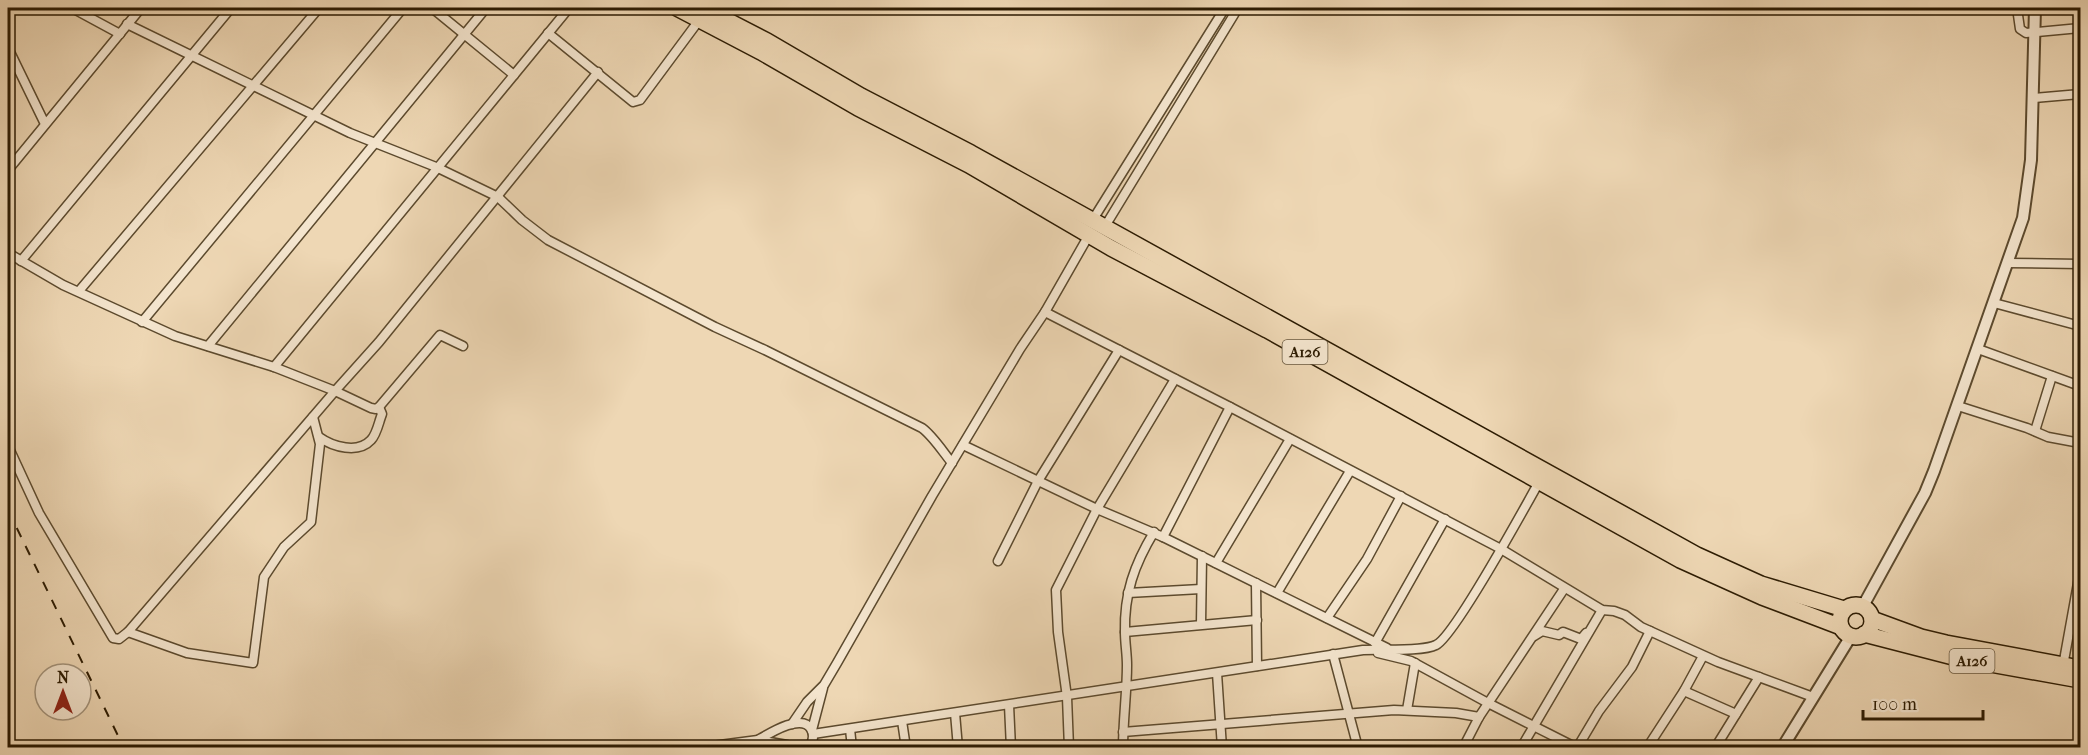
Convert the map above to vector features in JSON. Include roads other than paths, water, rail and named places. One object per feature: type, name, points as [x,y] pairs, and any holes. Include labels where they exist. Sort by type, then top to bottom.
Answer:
[{"type":"highway","name":"A126","points":[[677,8],[702,13],[779,56],[971,153],[1266,330],[1708,574],[1852,632],[1957,658],[2080,680]]},
{"type":"highway","name":"A126","points":[[1095,228],[1280,323],[1697,555],[1761,584],[1844,609],[1853,605],[1921,637],[1946,644],[2080,668]]},
{"type":"highway","points":[[1844,609],[1840,617],[1852,632],[1870,628],[1867,612]]},
{"type":"street","points":[[72,8],[120,34]]},
{"type":"street","points":[[8,170],[141,8]]},
{"type":"street","points":[[21,261],[231,8]]},
{"type":"street","points":[[79,291],[319,8]]},
{"type":"street","points":[[142,322],[403,8]]},
{"type":"street","points":[[432,8],[514,75]]},
{"type":"street","points":[[208,346],[486,8]]},
{"type":"street","points":[[274,367],[436,167],[569,8]]},
{"type":"street","points":[[789,746],[784,736],[790,725],[807,702],[824,685],[952,463],[1020,349],[1045,312],[1225,8]]},
{"type":"street","points":[[1095,228],[1238,8]]},
{"type":"street","points":[[2017,8],[2020,29],[2026,33],[2080,28]]},
{"type":"street","points":[[1867,612],[1925,493],[1958,406],[2023,218],[2031,160],[2035,8]]},
{"type":"street","points":[[549,33],[633,102],[640,100],[702,13]]},
{"type":"street","points":[[128,24],[314,115],[375,143],[436,167],[498,197],[548,240],[715,327],[922,428],[929,433],[952,463]]},
{"type":"street","points":[[8,48],[45,124]]},
{"type":"street","points":[[8,446],[39,513],[113,638],[119,639],[128,632],[379,342],[598,72]]},
{"type":"street","points":[[2034,98],[2080,94]]},
{"type":"street","points":[[8,253],[63,285],[142,322],[175,336],[274,367],[371,408],[379,407],[440,335],[463,346]]},
{"type":"street","points":[[2007,263],[2080,264]]},
{"type":"street","points":[[1994,303],[2080,326]]},
{"type":"street","points":[[1045,312],[1445,519],[1501,549],[1602,610],[1625,615],[1631,621],[1650,631],[1703,656],[1813,698]]},
{"type":"street","points":[[1978,349],[2080,386]]},
{"type":"street","points":[[998,561],[1038,481],[1119,350]]},
{"type":"street","points":[[2035,431],[2052,376]]},
{"type":"street","points":[[1069,747],[1067,697],[1058,632],[1056,590],[1097,508],[1175,379]]},
{"type":"street","points":[[1958,406],[2048,437],[2080,443]]},
{"type":"street","points":[[319,437],[325,442],[340,446],[361,448],[372,439],[382,414],[379,407]]},
{"type":"street","points":[[1163,537],[1230,407]]},
{"type":"street","points":[[128,632],[187,653],[253,663],[264,577],[284,547],[311,522],[320,444],[313,417]]},
{"type":"street","points":[[1216,563],[1290,439]]},
{"type":"street","points":[[963,445],[1154,532],[1388,649]]},
{"type":"street","points":[[1276,593],[1350,471]]},
{"type":"street","points":[[758,740],[801,722],[813,732],[849,729],[1333,654],[1363,650],[1427,648],[1439,644],[1451,630],[1539,482]]},
{"type":"street","points":[[1327,618],[1367,559],[1401,496]]},
{"type":"street","points":[[1375,642],[1445,519]]},
{"type":"street","points":[[1123,747],[1127,666],[1125,632],[1130,579],[1154,532]]},
{"type":"street","points":[[1201,624],[1202,556]]},
{"type":"street","points":[[2062,666],[2080,572]]},
{"type":"street","points":[[1256,583],[1257,666]]},
{"type":"street","points":[[1128,593],[1201,589]]},
{"type":"street","points":[[1463,747],[1479,717],[1564,589]]},
{"type":"street","points":[[1531,638],[1542,631],[1559,634],[1563,632],[1581,639],[1602,610]]},
{"type":"street","points":[[1521,747],[1602,610]]},
{"type":"street","points":[[1125,632],[1257,620]]},
{"type":"street","points":[[1363,650],[1415,663],[1488,703],[1577,747],[1599,711],[1632,667],[1650,631]]},
{"type":"street","points":[[1782,747],[1852,632]]},
{"type":"street","points":[[1333,654],[1358,747]]},
{"type":"street","points":[[1647,747],[1684,691],[1703,656]]},
{"type":"street","points":[[1407,710],[1415,663]]},
{"type":"street","points":[[1217,673],[1222,747]]},
{"type":"street","points":[[1715,747],[1759,677]]},
{"type":"street","points":[[808,747],[811,744],[824,685]]},
{"type":"street","points":[[1684,691],[1736,714]]},
{"type":"street","points":[[1009,705],[1011,747]]},
{"type":"street","points":[[1123,732],[1407,710],[1479,717]]},
{"type":"street","points":[[955,713],[958,747]]},
{"type":"street","points":[[902,721],[906,747]]},
{"type":"street","points":[[849,729],[852,747]]},
{"type":"street","points":[[697,747],[758,740],[789,746]]},
{"type":"railway","points":[[8,510],[124,748]]}]
